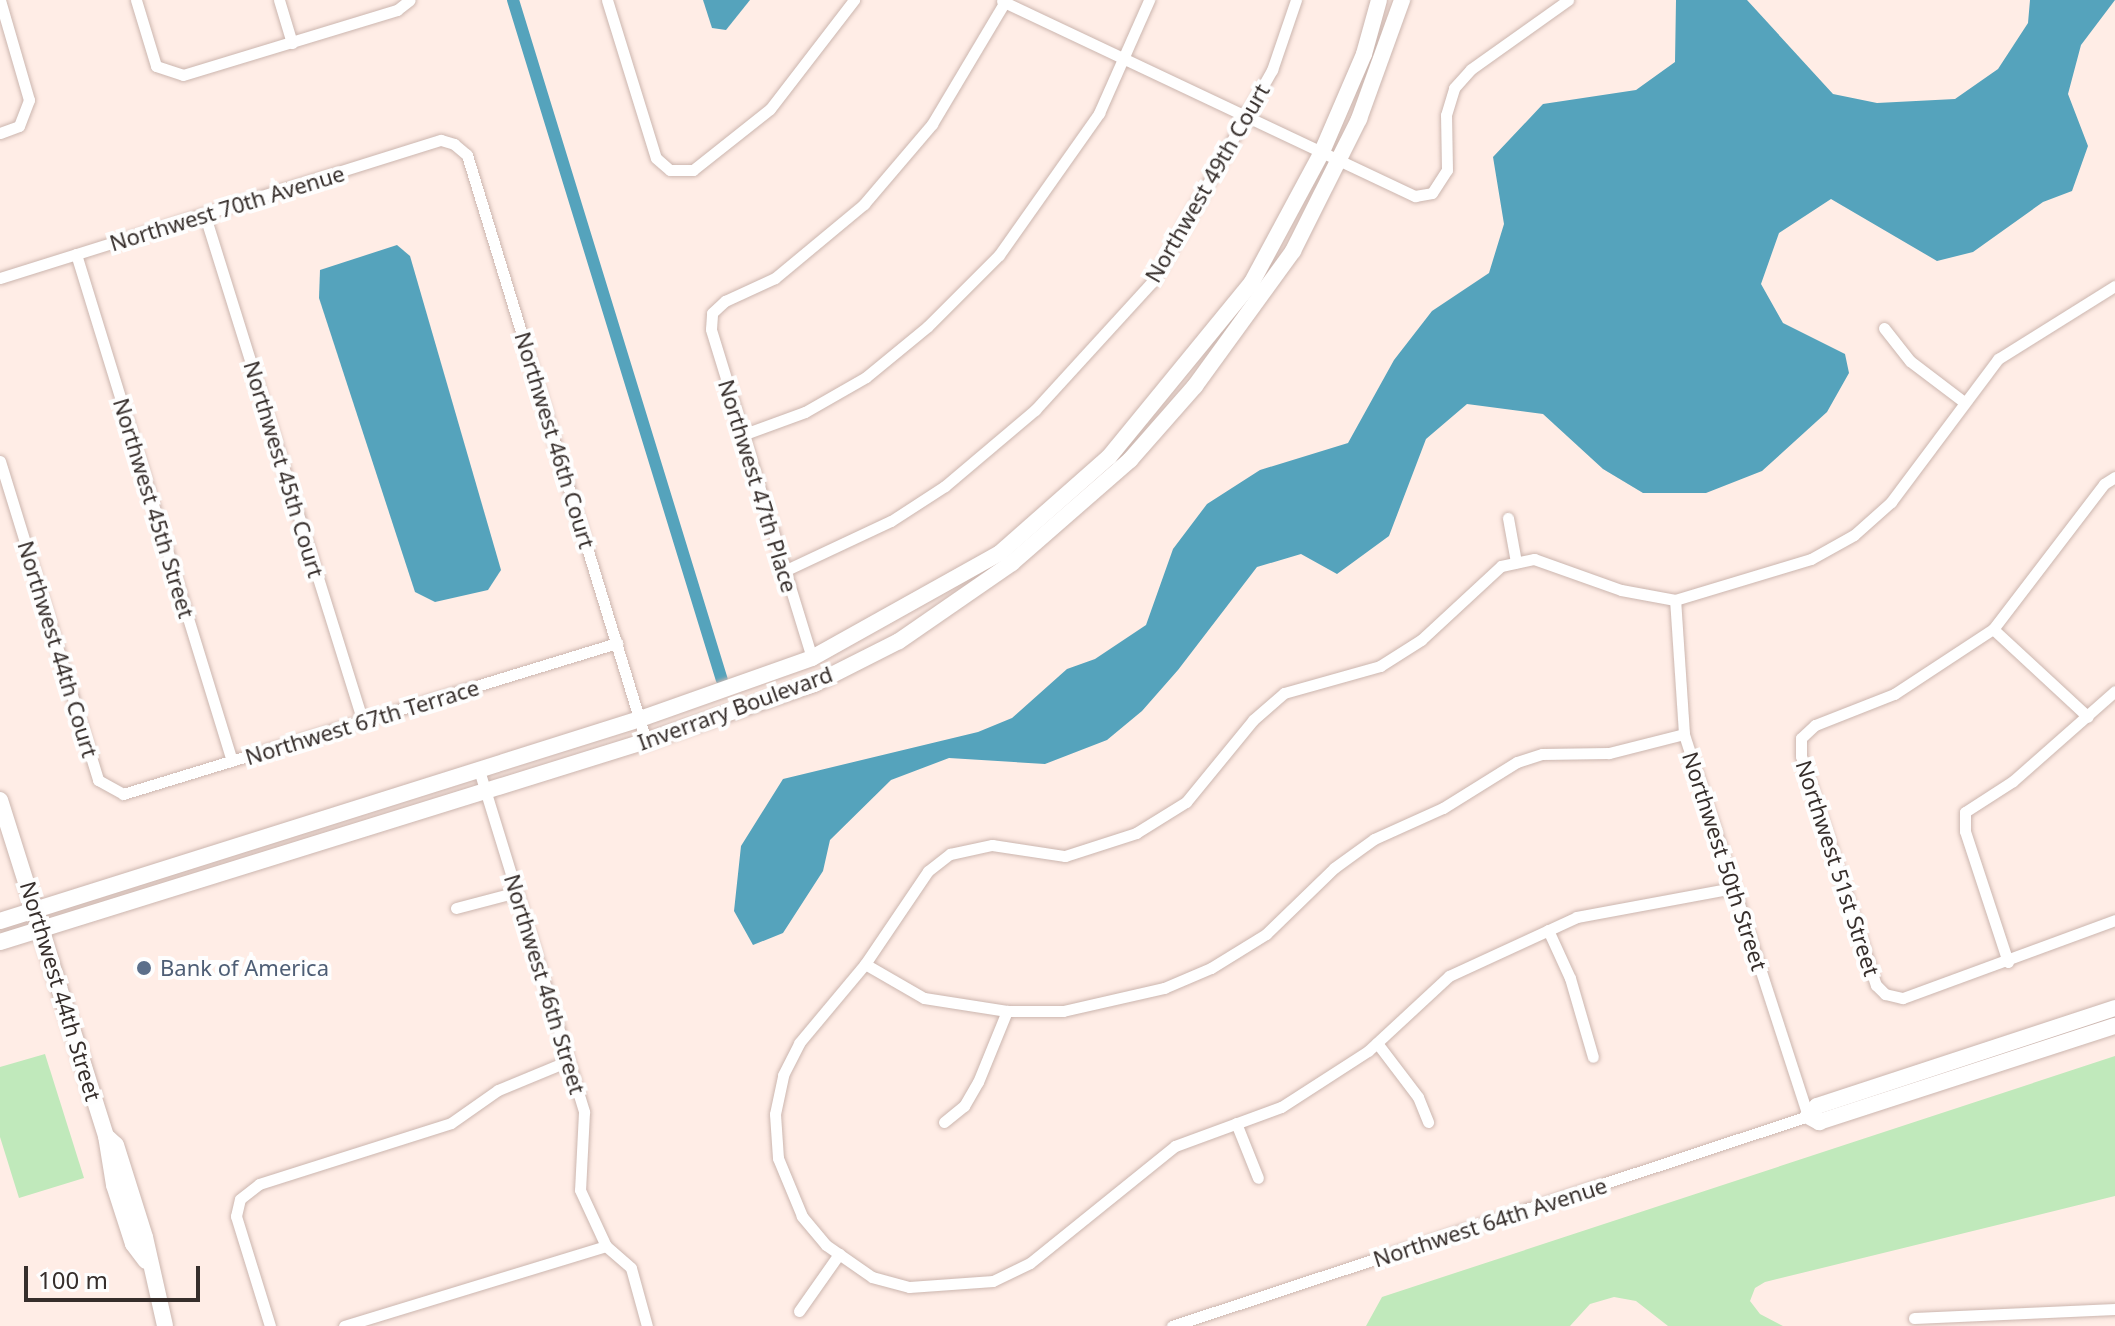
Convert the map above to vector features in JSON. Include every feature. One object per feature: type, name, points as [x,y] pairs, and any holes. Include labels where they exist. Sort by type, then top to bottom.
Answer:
[{"type":"street","points":[[0,0],[29,100],[27,116],[19,126],[0,133]]},
{"type":"street","points":[[136,0],[156,66],[169,74],[292,43],[397,10],[410,0]]},
{"type":"street","points":[[279,0],[292,43]]},
{"type":"street","points":[[607,0],[656,158],[670,170],[693,170],[770,109],[854,0]]},
{"type":"street","points":[[742,435],[830,398],[866,377],[928,326],[999,255],[1050,188],[1099,113],[1149,0]]},
{"type":"street","name":"Northwest 49th Court","points":[[782,572],[891,521],[945,486],[1035,410],[1152,282],[1272,70],[1296,0]]},
{"type":"street","name":"Inverrary Boulevard","points":[[0,921],[640,719],[812,658],[1000,553],[1109,457],[1252,282],[1321,154],[1364,54],[1379,0]]},
{"type":"street","name":"Inverrary Boulevard","points":[[0,942],[646,741],[814,684],[899,641],[1012,563],[1130,460],[1195,386],[1269,288],[1340,163],[1394,34],[1402,0]]},
{"type":"street","points":[[1003,1],[1122,62],[1415,196],[1432,193],[1447,170],[1446,115],[1454,88],[1471,69],[1568,0]]},
{"type":"street","name":"Northwest 47th Place","points":[[812,658],[782,572],[711,329],[712,313],[725,301],[775,278],[864,204],[932,124],[1003,1]]},
{"type":"street","name":"Northwest 70th Avenue","points":[[0,278],[441,140],[454,144]]},
{"type":"street","name":"Northwest 46th Court","points":[[454,144],[467,155],[646,741]]},
{"type":"street","name":"Northwest 45th Court","points":[[205,216],[363,722]]},
{"type":"street","name":"Northwest 45th Street","points":[[76,254],[232,761]]},
{"type":"street","points":[[1733,888],[1597,912],[1548,930],[1449,976],[1377,1043],[1281,1107],[1175,1146],[1030,1263],[993,1281],[909,1287],[872,1277],[839,1254],[802,1216],[786,1184],[778,1158],[775,1114],[783,1075],[811,1022],[865,964],[928,871],[950,854],[992,845],[1065,856],[1136,833],[1186,802],[1253,720],[1284,693],[1380,666],[1421,640],[1476,584],[1501,566],[1534,559],[1621,590],[1675,600],[1811,559],[1854,535],[1891,502],[1998,359],[2025,338],[2115,286]]},
{"type":"street","points":[[1884,328],[1910,361],[1964,402]]},
{"type":"street","name":"Northwest 44th Court","points":[[0,461],[98,780],[107,787]]},
{"type":"street","points":[[2088,717],[1993,629],[2104,484],[2115,477]]},
{"type":"street","points":[[1508,518],[1516,562]]},
{"type":"street","name":"Northwest 50th Street","points":[[1675,600],[1684,734],[1808,1116]]},
{"type":"street","name":"Northwest 51st Street","points":[[1993,629],[1894,694],[1815,725],[1801,738],[1805,770],[1876,985],[1885,994],[1903,998],[2008,962]]},
{"type":"street","name":"Northwest 67th Terrace","points":[[107,787],[123,794],[617,643]]},
{"type":"street","points":[[2115,691],[2013,781],[1965,812],[1965,831],[2008,962],[2115,920]]},
{"type":"street","points":[[865,964],[924,998],[1007,1011],[1063,1011],[1164,988],[1211,968],[1266,934],[1334,868],[1374,839],[1443,808],[1517,762],[1542,754],[1609,753],[1684,734]]},
{"type":"street","name":"Northwest 46th Street","points":[[479,770],[584,1112],[580,1190],[606,1246],[631,1268],[647,1326]]},
{"type":"street","name":"Northwest 44th Street","points":[[0,800],[106,1136],[114,1185],[133,1244],[146,1261],[165,1326]]},
{"type":"street","points":[[290,831],[296,849]]},
{"type":"street","points":[[456,908],[517,892]]},
{"type":"street","points":[[1548,930],[1570,978],[1593,1057]]},
{"type":"street","name":"Northwest 64th Avenue","points":[[1172,1326],[1808,1116],[1817,1106],[2115,1008]]},
{"type":"street","points":[[944,1122],[971,1094],[1007,1011]]},
{"type":"street","name":"Northwest 64th Avenue","points":[[1808,1116],[1819,1122],[2115,1026]]},
{"type":"street","points":[[1377,1043],[1418,1097],[1428,1122]]},
{"type":"street","points":[[270,1326],[236,1216],[240,1199],[259,1184],[451,1123],[498,1090],[568,1061]]},
{"type":"street","points":[[1236,1123],[1258,1178]]},
{"type":"street","points":[[344,1326],[606,1246]]},
{"type":"street","points":[[799,1311],[839,1254]]},
{"type":"street","points":[[1914,1318],[2115,1309]]},
{"type":"green space","points":[[45,1054],[84,1178],[19,1198],[0,1137],[0,1067]]},
{"type":"green space","points":[[2115,1056],[2115,1196],[1765,1282],[1755,1288],[1750,1301],[1760,1314],[1783,1326],[1668,1326],[1636,1301],[1614,1297],[1590,1304],[1570,1326],[1366,1326],[1382,1297]]},
{"type":"water","points":[[703,0],[750,0],[726,30],[712,28]]},
{"type":"water","points":[[1676,0],[1747,0],[1833,94],[1877,103],[1955,99],[1998,69],[2028,23],[2030,0],[2115,0],[2081,45],[2068,94],[2088,146],[2072,191],[2043,202],[1973,252],[1937,261],[1831,199],[1779,233],[1761,284],[1783,323],[1845,354],[1849,373],[1827,412],[1762,471],[1706,493],[1643,493],[1603,469],[1543,414],[1467,404],[1426,439],[1389,536],[1337,574],[1301,554],[1257,567],[1178,670],[1142,711],[1107,740],[1045,764],[949,758],[891,780],[830,840],[823,871],[783,933],[753,945],[734,911],[741,846],[783,779],[978,732],[1012,718],[1067,669],[1095,659],[1146,625],[1173,549],[1207,504],[1260,470],[1348,443],[1394,360],[1432,311],[1489,273],[1504,224],[1493,157],[1543,104],[1636,90],[1675,62]]},
{"type":"water","points":[[397,245],[410,256],[501,570],[488,590],[435,602],[415,592],[319,298],[320,270]]},
{"type":"waterway","points":[[513,0],[722,680]]},
{"type":"place","name":"Bank of America","points":[[144,968]]}]
